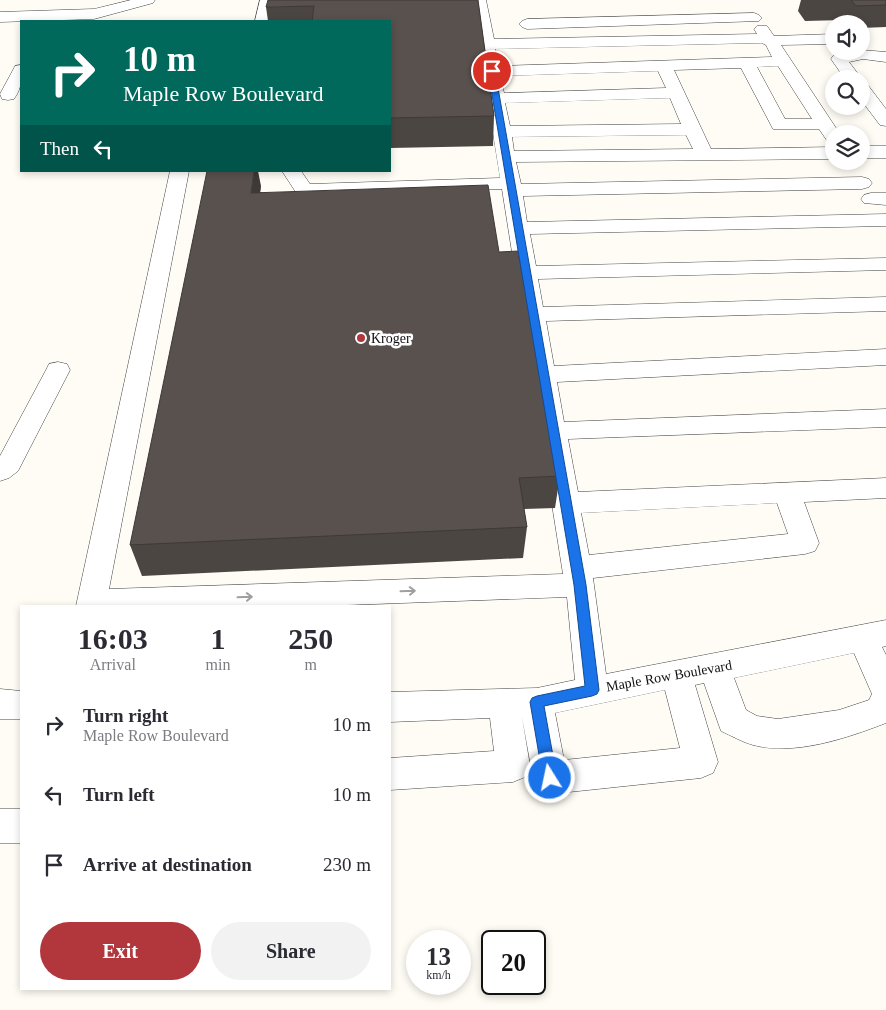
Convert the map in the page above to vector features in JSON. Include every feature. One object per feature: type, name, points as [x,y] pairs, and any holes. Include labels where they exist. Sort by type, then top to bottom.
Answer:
[{"type":"street","points":[[0,17],[93,18],[148,0]]},
{"type":"street","points":[[263,20],[267,0]]},
{"type":"street","points":[[479,0],[496,30],[492,71],[578,577],[592,690]]},
{"type":"street","points":[[742,0],[824,124]]},
{"type":"street","points":[[496,30],[754,18]]},
{"type":"street","points":[[496,30],[768,39],[825,39]]},
{"type":"street","points":[[848,70],[840,59],[863,54],[886,57]]},
{"type":"street","points":[[492,71],[783,61]]},
{"type":"street","points":[[746,62],[779,125]]},
{"type":"street","points":[[664,66],[698,141]]},
{"type":"street","points":[[10,95],[20,72]]},
{"type":"street","points":[[496,98],[676,92]]},
{"type":"street","points":[[870,99],[885,118]]},
{"type":"street","points":[[507,157],[767,137],[779,125],[824,124]]},
{"type":"street","points":[[502,132],[698,141],[825,152]]},
{"type":"street","points":[[870,152],[886,152]]},
{"type":"street","points":[[519,228],[885,222],[873,194],[855,170]]},
{"type":"street","points":[[180,172],[91,604],[578,577],[805,543],[786,493]]},
{"type":"street","points":[[292,172],[304,190],[512,187],[873,194]]},
{"type":"street","points":[[527,273],[886,264]]},
{"type":"street","points":[[534,314],[886,304]]},
{"type":"street","points":[[544,375],[886,357]]},
{"type":"street","points":[[0,471],[9,464],[58,370]]},
{"type":"street","points":[[553,431],[886,418]]},
{"type":"street","points":[[566,503],[886,488]]},
{"type":"street","points":[[874,635],[886,688]]},
{"type":"street","name":"Maple Row Boulevard","points":[[391,707],[537,702],[874,635]]},
{"type":"street","points":[[715,668],[733,720],[753,730],[778,734],[839,725],[880,711],[886,701]]},
{"type":"street","points":[[537,702],[550,778],[701,762],[676,674]]},
{"type":"street","points":[[0,704],[20,705]]},
{"type":"street","points":[[391,774],[513,766],[504,704]]},
{"type":"street","points":[[0,826],[20,826]]},
{"type":"building","points":[[268,0],[478,0],[494,116],[391,118],[391,20],[312,20],[314,6],[266,7]]},
{"type":"building","points":[[851,0],[886,0],[886,5],[856,6]]},
{"type":"building","points":[[207,172],[254,172],[251,193],[488,185],[499,252],[518,251],[560,476],[519,478],[527,527],[130,545]]},
{"type":"place","name":"Kroger","points":[[361,338]]},
{"type":"route","points":[[492,71],[580,585],[592,690],[537,702],[550,778]]}]
